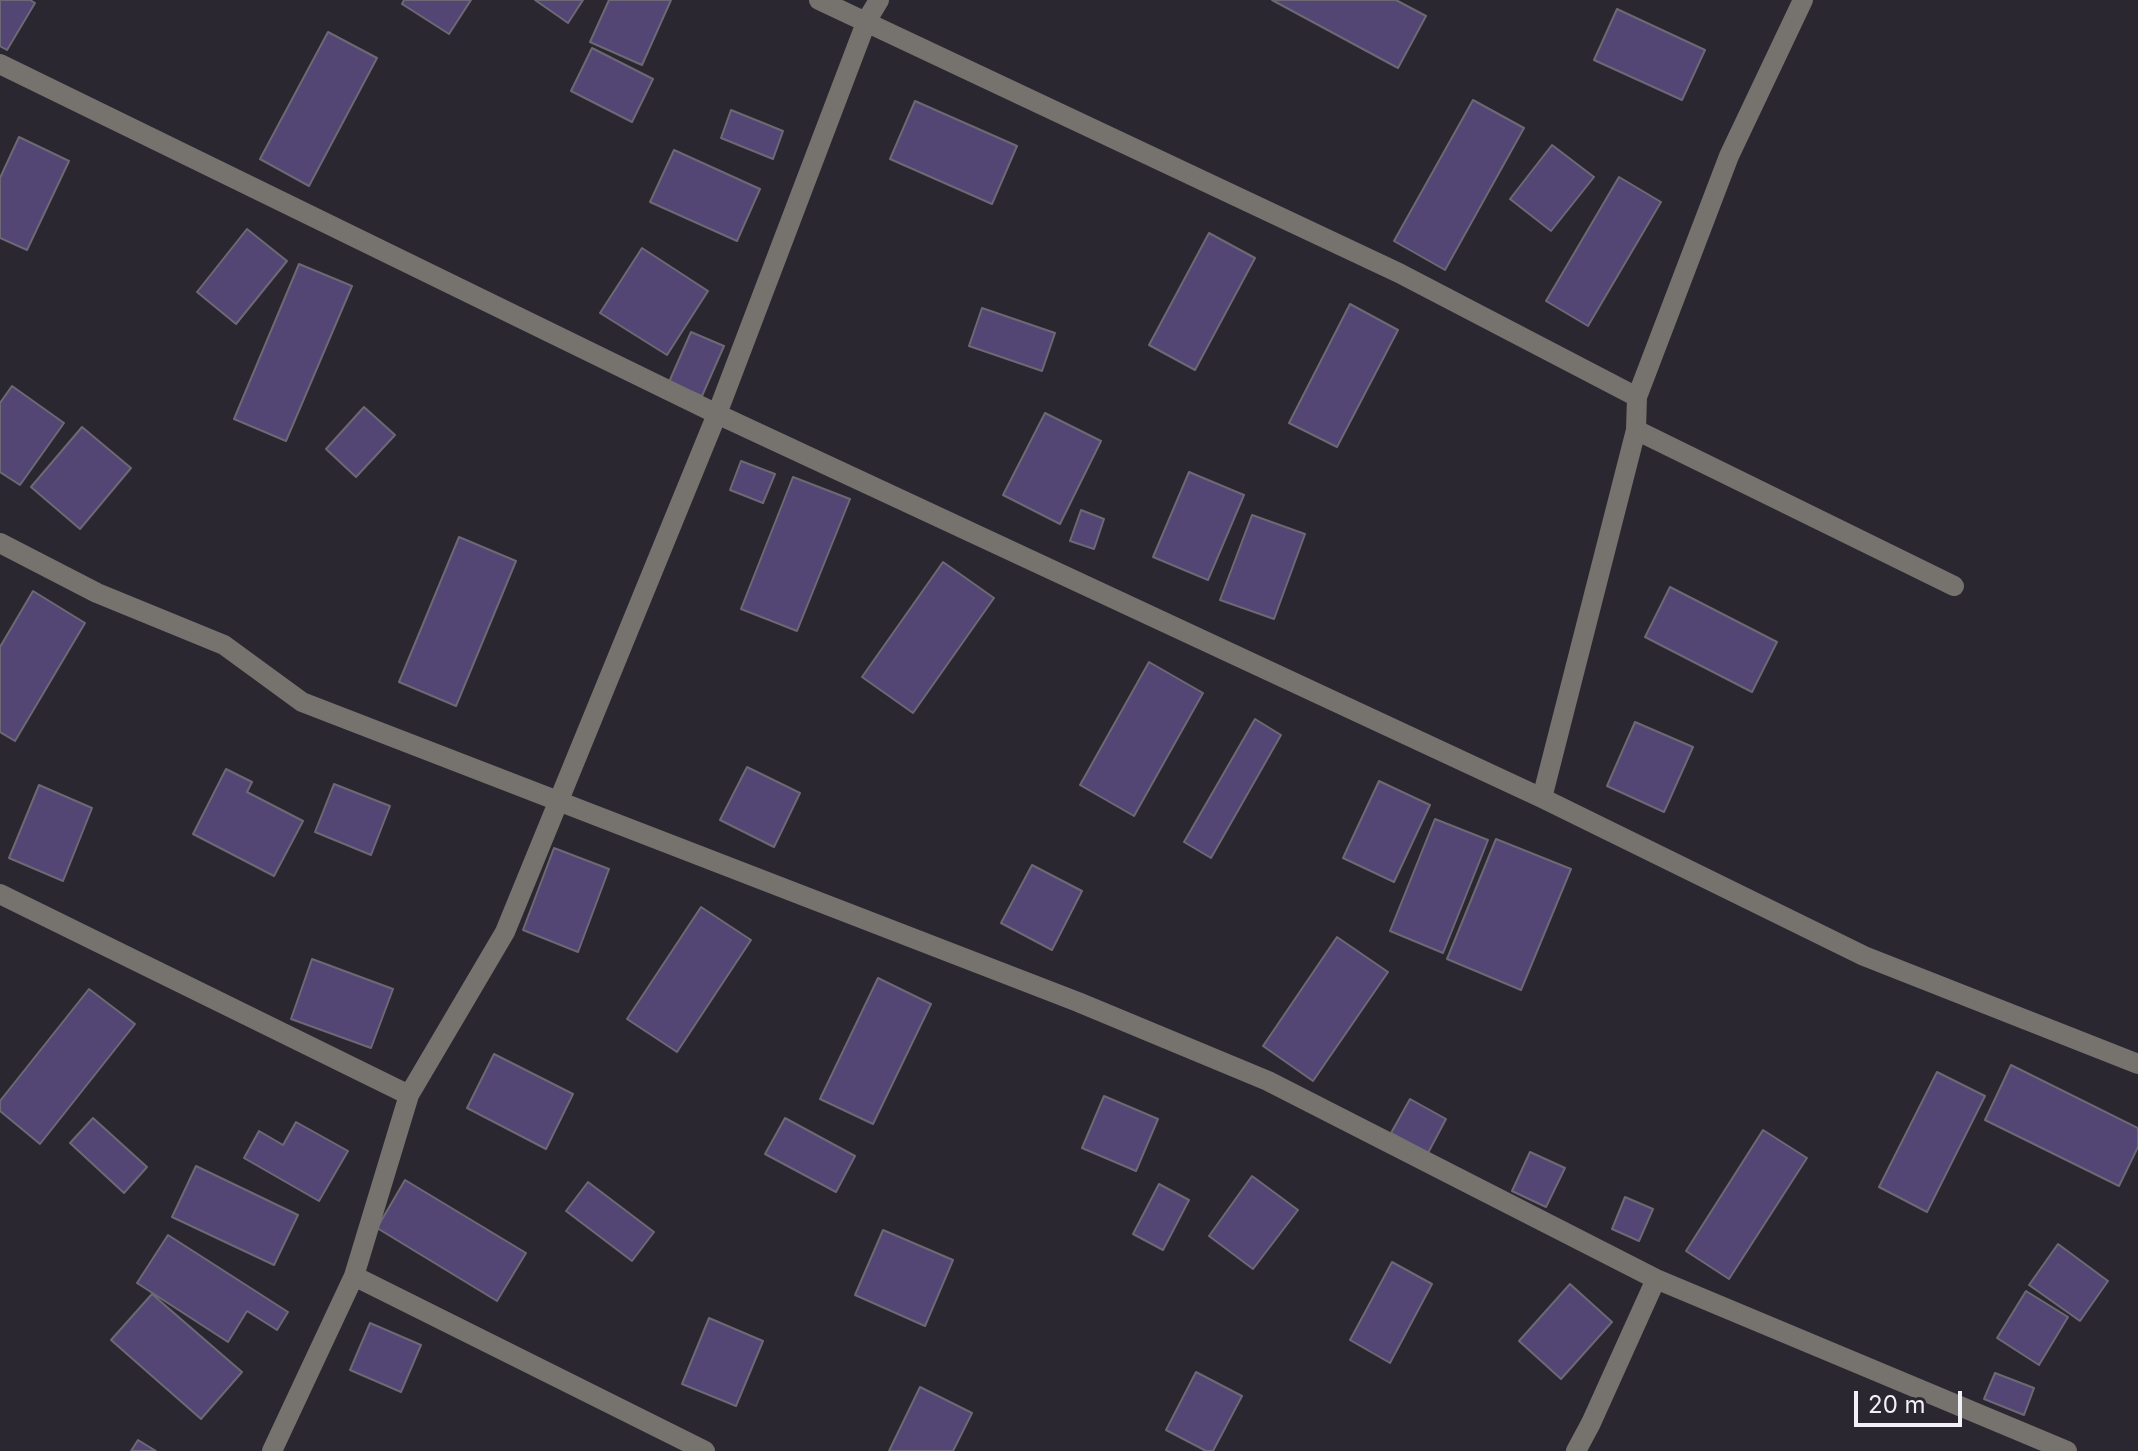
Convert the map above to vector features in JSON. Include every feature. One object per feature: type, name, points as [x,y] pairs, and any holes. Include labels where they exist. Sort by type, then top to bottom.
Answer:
[{"type":"street","points":[[819,0],[1399,273],[1637,397]]},
{"type":"street","points":[[272,1451],[354,1276],[409,1095],[505,932],[717,414],[867,20],[879,0]]},
{"type":"street","points":[[1542,798],[1636,430],[1637,397],[1729,156],[1803,0]]},
{"type":"street","points":[[0,64],[717,414],[1542,798],[1864,956],[2138,1064]]},
{"type":"street","points":[[1636,430],[1954,586]]},
{"type":"street","points":[[0,543],[97,593],[224,645],[302,702],[1078,1002],[1268,1081],[1656,1279],[2067,1451]]},
{"type":"street","points":[[0,894],[409,1095]]},
{"type":"street","points":[[354,1276],[705,1451]]},
{"type":"street","points":[[1576,1451],[1656,1279]]},
{"type":"building","points":[[0,0],[30,0],[35,3],[7,50],[0,46]]},
{"type":"building","points":[[404,0],[471,0],[449,34],[402,4]]},
{"type":"building","points":[[535,0],[583,0],[568,23]]},
{"type":"building","points":[[609,0],[671,0],[642,65],[590,42]]},
{"type":"building","points":[[1272,0],[1396,0],[1426,16],[1398,68]]},
{"type":"building","points":[[1617,9],[1705,50],[1682,100],[1594,60]]},
{"type":"building","points":[[328,32],[377,58],[309,186],[260,159]]},
{"type":"building","points":[[592,48],[653,79],[632,122],[571,91]]},
{"type":"building","points":[[1473,100],[1524,128],[1445,270],[1394,241]]},
{"type":"building","points":[[915,101],[1017,146],[992,204],[890,159]]},
{"type":"building","points":[[731,110],[783,131],[773,159],[721,138]]},
{"type":"building","points":[[19,137],[69,161],[27,250],[0,238],[0,178]]},
{"type":"building","points":[[1552,145],[1594,177],[1551,231],[1510,199]]},
{"type":"building","points":[[674,150],[760,189],[737,241],[650,202]]},
{"type":"building","points":[[1619,177],[1661,202],[1588,326],[1546,301]]},
{"type":"building","points":[[247,229],[287,261],[236,324],[197,292]]},
{"type":"building","points":[[1209,233],[1255,258],[1195,370],[1149,345]]},
{"type":"building","points":[[642,248],[708,291],[667,355],[600,313]]},
{"type":"building","points":[[299,264],[352,286],[286,441],[234,419]]},
{"type":"building","points":[[1350,304],[1398,330],[1337,447],[1289,423]]},
{"type":"building","points":[[982,308],[1055,333],[1042,371],[969,346]]},
{"type":"building","points":[[691,332],[724,346],[702,396],[669,382]]},
{"type":"building","points":[[12,386],[64,423],[20,485],[0,472],[0,403]]},
{"type":"building","points":[[364,407],[395,435],[356,477],[326,449]]},
{"type":"building","points":[[1045,413],[1101,441],[1060,524],[1003,495]]},
{"type":"building","points":[[82,427],[131,468],[80,529],[31,487]]},
{"type":"building","points":[[741,461],[775,474],[763,503],[730,490]]},
{"type":"building","points":[[1189,472],[1244,495],[1208,580],[1153,557]]},
{"type":"building","points":[[793,477],[850,499],[797,631],[741,609]]},
{"type":"building","points":[[1081,510],[1104,519],[1094,549],[1070,541]]},
{"type":"building","points":[[1252,515],[1305,534],[1274,619],[1220,600]]},
{"type":"building","points":[[459,537],[516,561],[456,706],[399,682]]},
{"type":"building","points":[[943,562],[994,598],[913,713],[862,677]]},
{"type":"building","points":[[1670,587],[1777,642],[1752,692],[1645,637]]},
{"type":"building","points":[[33,591],[85,623],[15,741],[0,732],[0,647]]},
{"type":"building","points":[[1149,662],[1203,693],[1134,816],[1080,785]]},
{"type":"building","points":[[1255,719],[1281,735],[1211,858],[1184,842]]},
{"type":"building","points":[[1635,722],[1693,747],[1664,812],[1607,786]]},
{"type":"building","points":[[747,767],[800,793],[774,847],[720,820]]},
{"type":"building","points":[[226,769],[252,782],[247,792],[303,821],[274,876],[193,834]]},
{"type":"building","points":[[1379,781],[1430,805],[1394,882],[1343,858]]},
{"type":"building","points":[[334,784],[390,806],[371,855],[315,832]]},
{"type":"building","points":[[39,785],[92,808],[63,881],[9,858]]},
{"type":"building","points":[[1435,819],[1488,840],[1443,953],[1390,931]]},
{"type":"building","points":[[1496,839],[1571,869],[1521,990],[1447,959]]},
{"type":"building","points":[[554,848],[609,869],[578,952],[523,930]]},
{"type":"building","points":[[1032,865],[1082,891],[1052,950],[1001,923]]},
{"type":"building","points":[[701,907],[751,940],[677,1052],[627,1019]]},
{"type":"building","points":[[1337,937],[1388,972],[1313,1081],[1263,1046]]},
{"type":"building","points":[[312,959],[393,989],[371,1048],[291,1019]]},
{"type":"building","points":[[878,978],[931,1004],[873,1124],[820,1099]]},
{"type":"building","points":[[89,989],[135,1024],[40,1144],[0,1111],[0,1101]]},
{"type":"building","points":[[494,1054],[573,1094],[546,1149],[467,1108]]},
{"type":"building","points":[[2011,1065],[2138,1128],[2138,1147],[2119,1186],[1985,1120]]},
{"type":"building","points":[[1937,1072],[1985,1096],[1927,1212],[1879,1187]]},
{"type":"building","points":[[1104,1096],[1158,1119],[1136,1171],[1082,1148]]},
{"type":"building","points":[[1410,1099],[1446,1119],[1428,1153],[1391,1133]]},
{"type":"building","points":[[93,1118],[147,1167],[124,1193],[70,1143]]},
{"type":"building","points":[[785,1118],[855,1156],[836,1192],[765,1154]]},
{"type":"building","points":[[296,1122],[348,1151],[319,1201],[244,1158],[259,1131],[283,1145]]},
{"type":"building","points":[[1763,1130],[1807,1158],[1729,1279],[1686,1251]]},
{"type":"building","points":[[1530,1152],[1565,1168],[1546,1207],[1512,1191]]},
{"type":"building","points":[[196,1166],[298,1215],[274,1265],[172,1217]]},
{"type":"building","points":[[1252,1176],[1298,1210],[1253,1269],[1209,1236]]},
{"type":"building","points":[[405,1180],[526,1253],[497,1301],[377,1228]]},
{"type":"building","points":[[588,1182],[654,1232],[632,1261],[566,1211]]},
{"type":"building","points":[[1159,1184],[1189,1200],[1163,1250],[1133,1234]]},
{"type":"building","points":[[1625,1197],[1653,1209],[1639,1241],[1612,1229]]},
{"type":"building","points":[[883,1230],[953,1260],[925,1326],[855,1295]]},
{"type":"building","points":[[168,1235],[288,1312],[277,1330],[247,1311],[228,1342],[137,1283]]},
{"type":"building","points":[[2058,1244],[2108,1281],[2080,1321],[2029,1285]]},
{"type":"building","points":[[1392,1262],[1432,1284],[1390,1363],[1350,1340]]},
{"type":"building","points":[[1570,1284],[1612,1322],[1561,1379],[1519,1341]]},
{"type":"building","points":[[2026,1291],[2068,1317],[2039,1365],[1997,1338]]},
{"type":"building","points":[[152,1294],[242,1372],[201,1419],[111,1340]]},
{"type":"building","points":[[709,1318],[763,1341],[736,1406],[682,1384]]},
{"type":"building","points":[[370,1323],[421,1345],[401,1392],[350,1370]]},
{"type":"building","points":[[1196,1372],[1242,1396],[1213,1451],[1206,1451],[1166,1430]]},
{"type":"building","points":[[1995,1373],[2034,1388],[2024,1415],[1984,1399]]},
{"type":"building","points":[[920,1387],[972,1413],[953,1451],[889,1451]]},
{"type":"building","points":[[138,1440],[156,1451],[131,1451]]}]
